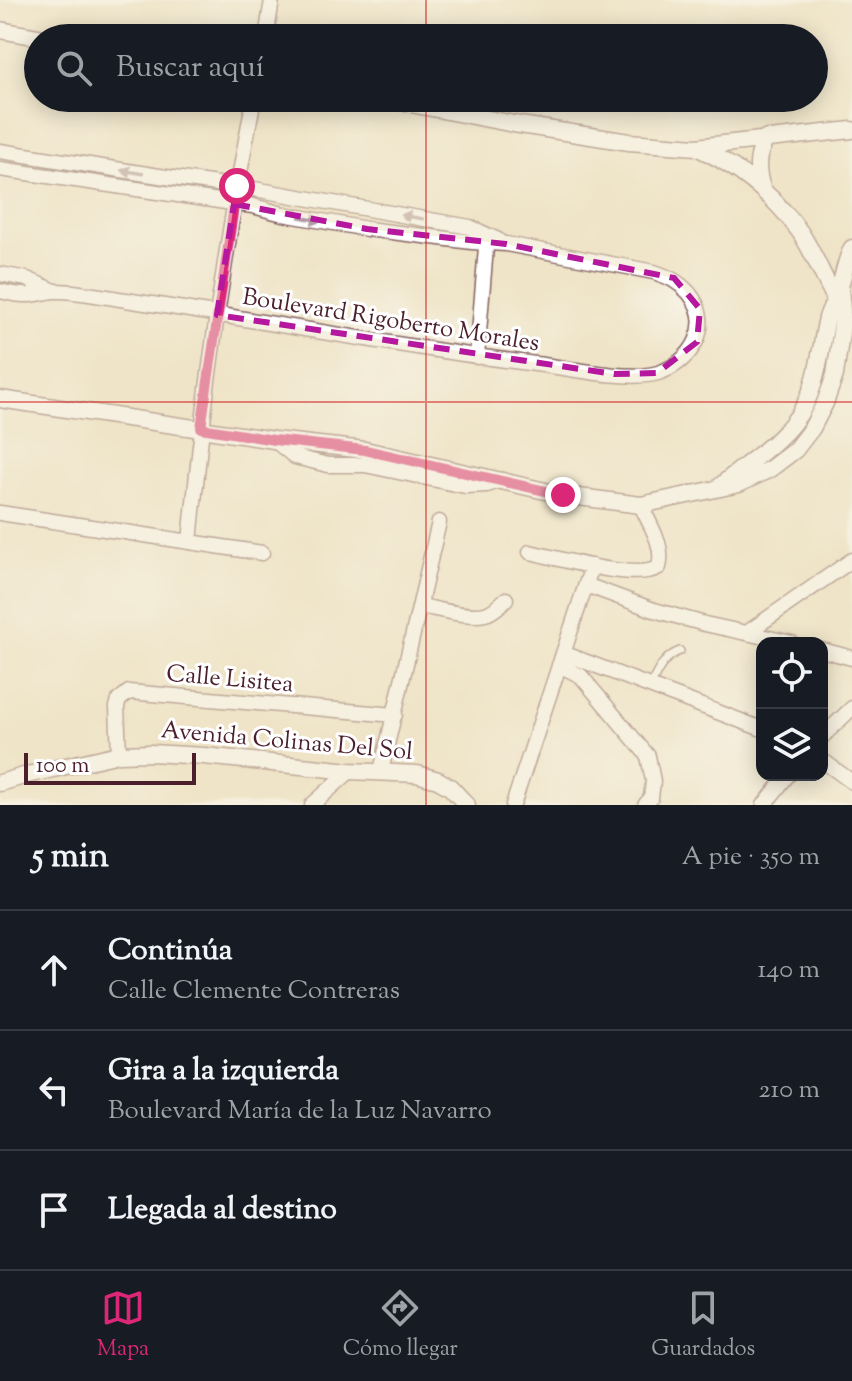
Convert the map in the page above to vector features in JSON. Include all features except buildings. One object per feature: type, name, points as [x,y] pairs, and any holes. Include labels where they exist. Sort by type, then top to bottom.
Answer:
[{"type":"street","points":[[268,24],[272,1]]},
{"type":"street","points":[[0,30],[24,34]]},
{"type":"street","points":[[190,542],[201,428],[217,315],[251,112]]},
{"type":"street","points":[[452,112],[629,142],[696,147],[852,130]]},
{"type":"street","points":[[762,188],[758,160],[767,138]]},
{"type":"street","points":[[0,399],[274,440],[365,450],[563,495],[641,505],[739,484],[770,469],[795,450],[812,428],[835,375],[843,319],[839,296],[801,234],[762,188],[721,158],[696,147]]},
{"type":"street","points":[[0,151],[237,186],[470,227],[487,239]]},
{"type":"street","points":[[0,169],[234,204],[367,229],[487,239]]},
{"type":"street","points":[[164,194],[166,177]]},
{"type":"street","points":[[477,357],[487,239]]},
{"type":"street","name":"Boulevard Rigoberto Morales","points":[[0,274],[27,279],[55,291],[477,357],[614,374],[657,373],[675,365],[697,342],[701,329],[700,309],[674,278],[625,265],[487,239]]},
{"type":"street","points":[[839,296],[852,248]]},
{"type":"street","name":"Boulevard Rigoberto Morales","points":[[0,291],[26,296],[55,291]]},
{"type":"street","points":[[530,552],[592,566],[652,572],[659,567],[661,555],[641,505]]},
{"type":"street","points":[[0,513],[262,553]]},
{"type":"street","points":[[381,771],[439,522]]},
{"type":"street","points":[[748,632],[852,560]]},
{"type":"street","points":[[513,805],[592,566]]},
{"type":"street","points":[[586,585],[654,610],[768,637]]},
{"type":"street","points":[[420,606],[475,615],[486,614],[506,599]]},
{"type":"street","points":[[828,652],[852,658]]},
{"type":"street","points":[[561,659],[650,686],[756,727]]},
{"type":"street","points":[[561,659],[581,676],[648,756],[653,781],[651,798],[645,805]]},
{"type":"street","name":"Calle Lisitea","points":[[119,754],[117,707],[119,700],[129,692],[395,715]]},
{"type":"street","points":[[828,731],[852,708]]},
{"type":"street","name":"Avenida Colinas Del Sol","points":[[0,783],[119,754],[151,753],[417,774],[450,787],[467,805]]},
{"type":"street","points":[[828,764],[852,782]]},
{"type":"street","points":[[312,805],[350,771]]},
{"type":"street","points":[[764,805],[783,781]]},
{"type":"lane","points":[[650,686],[664,660],[680,651]]},
{"type":"highlighted area","points":[[234,204],[367,229],[506,244],[674,278],[700,309],[697,342],[657,373],[614,374],[217,315]]},
{"type":"route","points":[[237,186],[201,428],[365,450],[563,495]]}]
